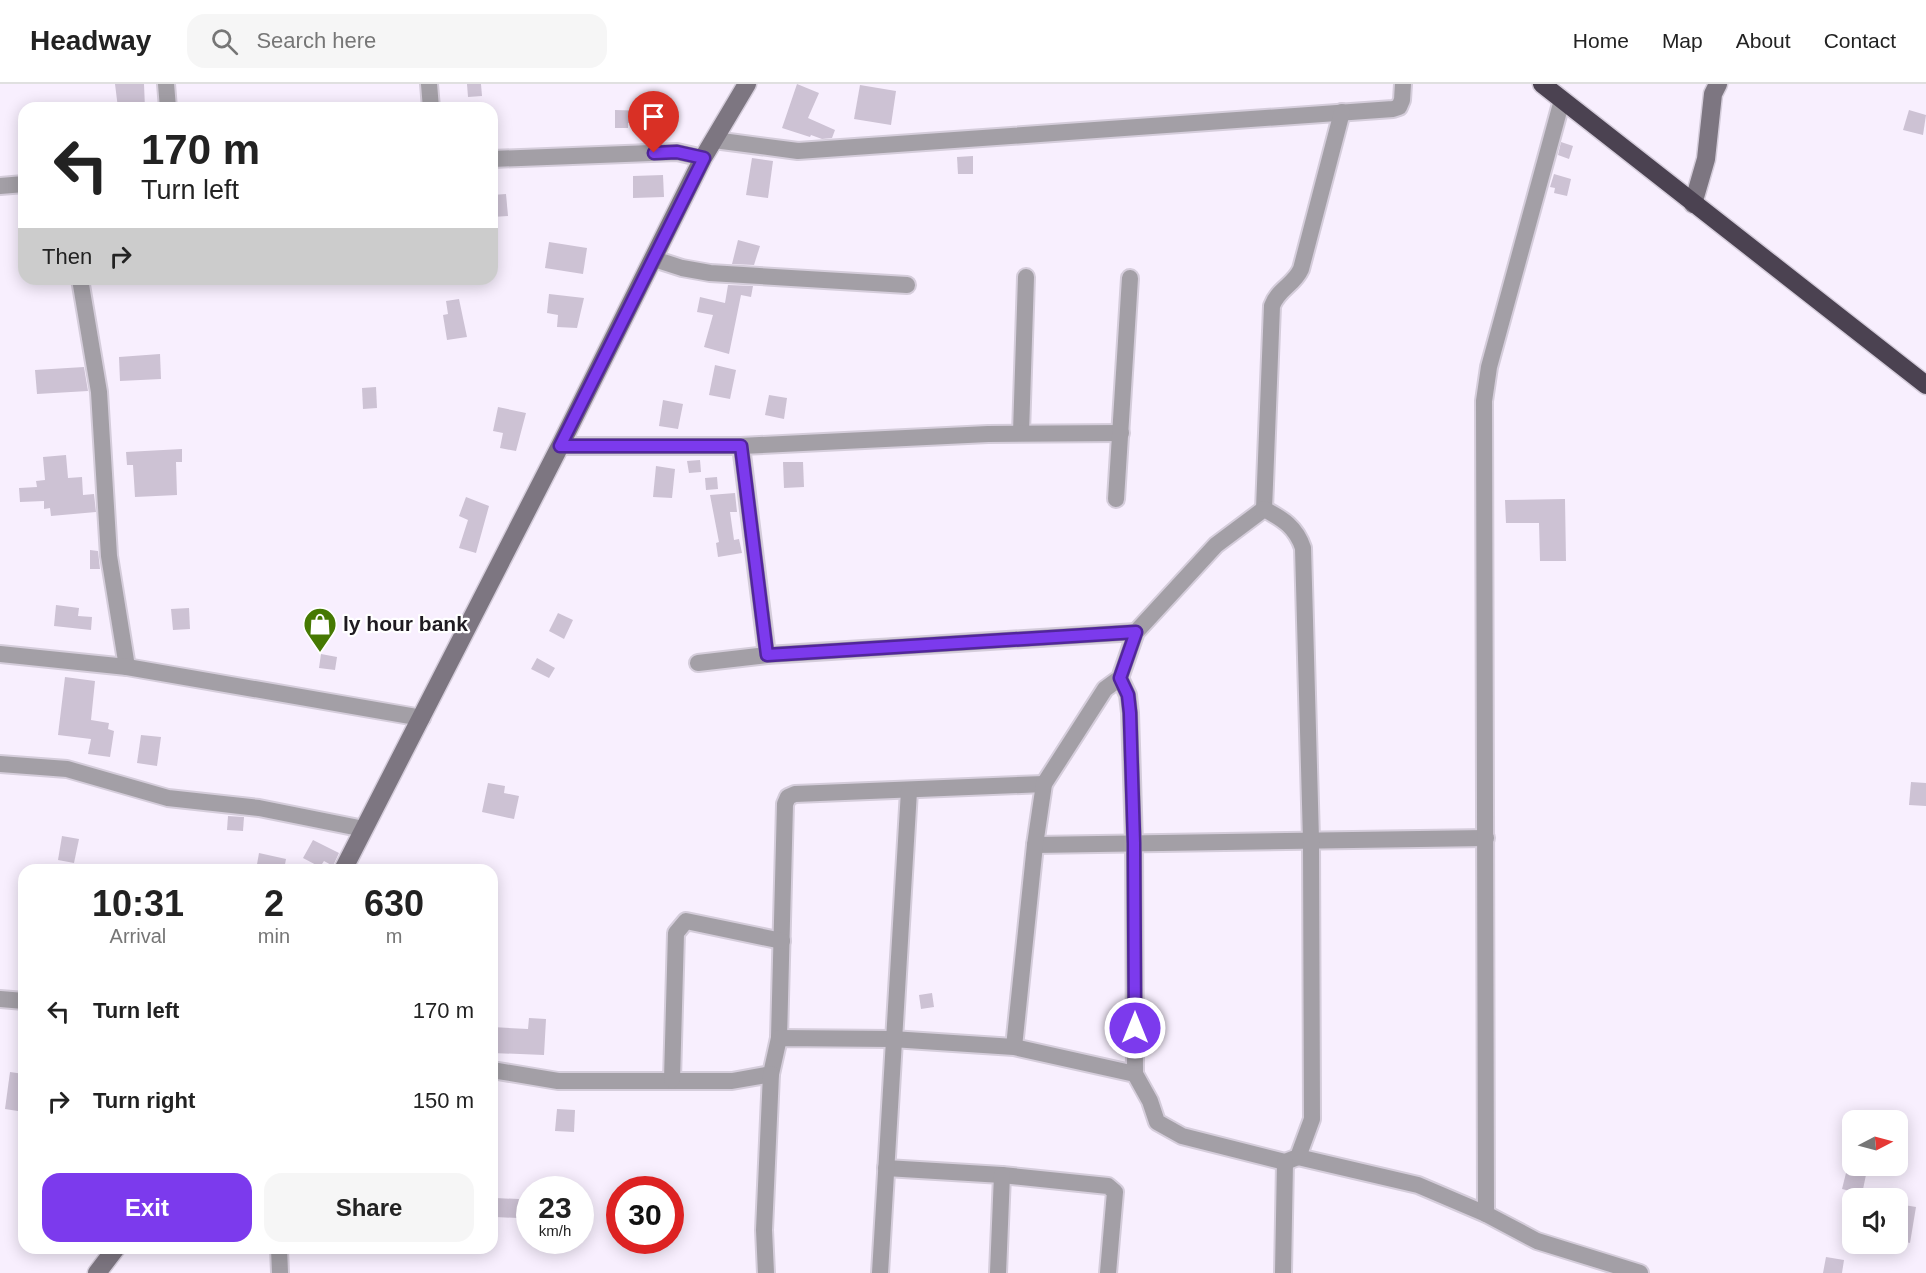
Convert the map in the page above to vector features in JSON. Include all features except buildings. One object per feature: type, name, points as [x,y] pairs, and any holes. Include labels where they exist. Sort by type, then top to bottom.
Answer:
[{"type":"highway","points":[[1542,84],[1926,385]]},
{"type":"street","points":[[166,84],[168,102]]},
{"type":"street","points":[[429,84],[430,102]]},
{"type":"street","points":[[346,864],[560,446],[668,264],[704,158],[747,84]]},
{"type":"street","points":[[714,140],[798,151],[1019,137],[1399,108],[1403,84]]},
{"type":"street","points":[[1693,204],[1706,159],[1713,94],[1718,84]]},
{"type":"street","points":[[1486,1214],[1484,400],[1489,367],[1562,100]]},
{"type":"street","points":[[1264,509],[1272,306],[1280,290],[1296,279],[1301,269],[1342,112]]},
{"type":"street","points":[[498,159],[677,152],[704,158]]},
{"type":"street","points":[[0,186],[18,184]]},
{"type":"street","points":[[668,264],[710,273],[907,285]]},
{"type":"street","points":[[1021,433],[1026,277]]},
{"type":"street","points":[[1116,499],[1130,278]]},
{"type":"street","points":[[81,285],[99,392],[109,556],[127,667]]},
{"type":"street","points":[[560,446],[741,446],[1021,433],[1121,433]]},
{"type":"street","points":[[741,446],[767,655]]},
{"type":"street","points":[[1014,1047],[1035,845],[1044,783],[1105,689],[1120,678],[1136,632],[1216,545],[1264,509]]},
{"type":"street","points":[[1264,509],[1288,522],[1299,536],[1304,548],[1311,840],[1312,1119],[1291,1160],[1283,1273]]},
{"type":"street","points":[[698,663],[767,655],[1136,632]]},
{"type":"street","points":[[0,654],[127,667],[422,718]]},
{"type":"street","points":[[1120,678],[1128,695],[1130,713],[1134,843],[1135,1074],[1150,1101],[1157,1122],[1182,1136],[1418,1185],[1486,1214],[1537,1241],[1640,1273]]},
{"type":"street","points":[[0,764],[67,769],[168,798],[259,808],[364,829]]},
{"type":"street","points":[[766,1273],[764,1230],[771,1074],[779,1038],[785,804],[788,796],[1044,783]]},
{"type":"street","points":[[880,1273],[892,1039],[909,791]]},
{"type":"street","points":[[1035,845],[1486,838]]},
{"type":"street","points":[[672,1080],[676,933],[686,921],[782,940]]},
{"type":"street","points":[[0,999],[18,1000]]},
{"type":"street","points":[[779,1038],[892,1039],[1014,1047],[1135,1074]]},
{"type":"street","points":[[498,1071],[558,1081],[732,1081],[771,1074]]},
{"type":"street","points":[[886,1168],[1002,1175],[1112,1188],[1115,1192],[1108,1273]]},
{"type":"street","points":[[998,1273],[1002,1175]]},
{"type":"street","points":[[97,1273],[111,1254]]},
{"type":"street","points":[[279,1254],[280,1273]]},
{"type":"place","name":"ly hour bank","points":[[320,653]]},
{"type":"route","points":[[654,153],[677,152],[704,158],[560,446],[741,446],[767,655],[1136,632],[1120,678],[1128,695],[1130,713],[1134,843],[1135,1028]]}]
